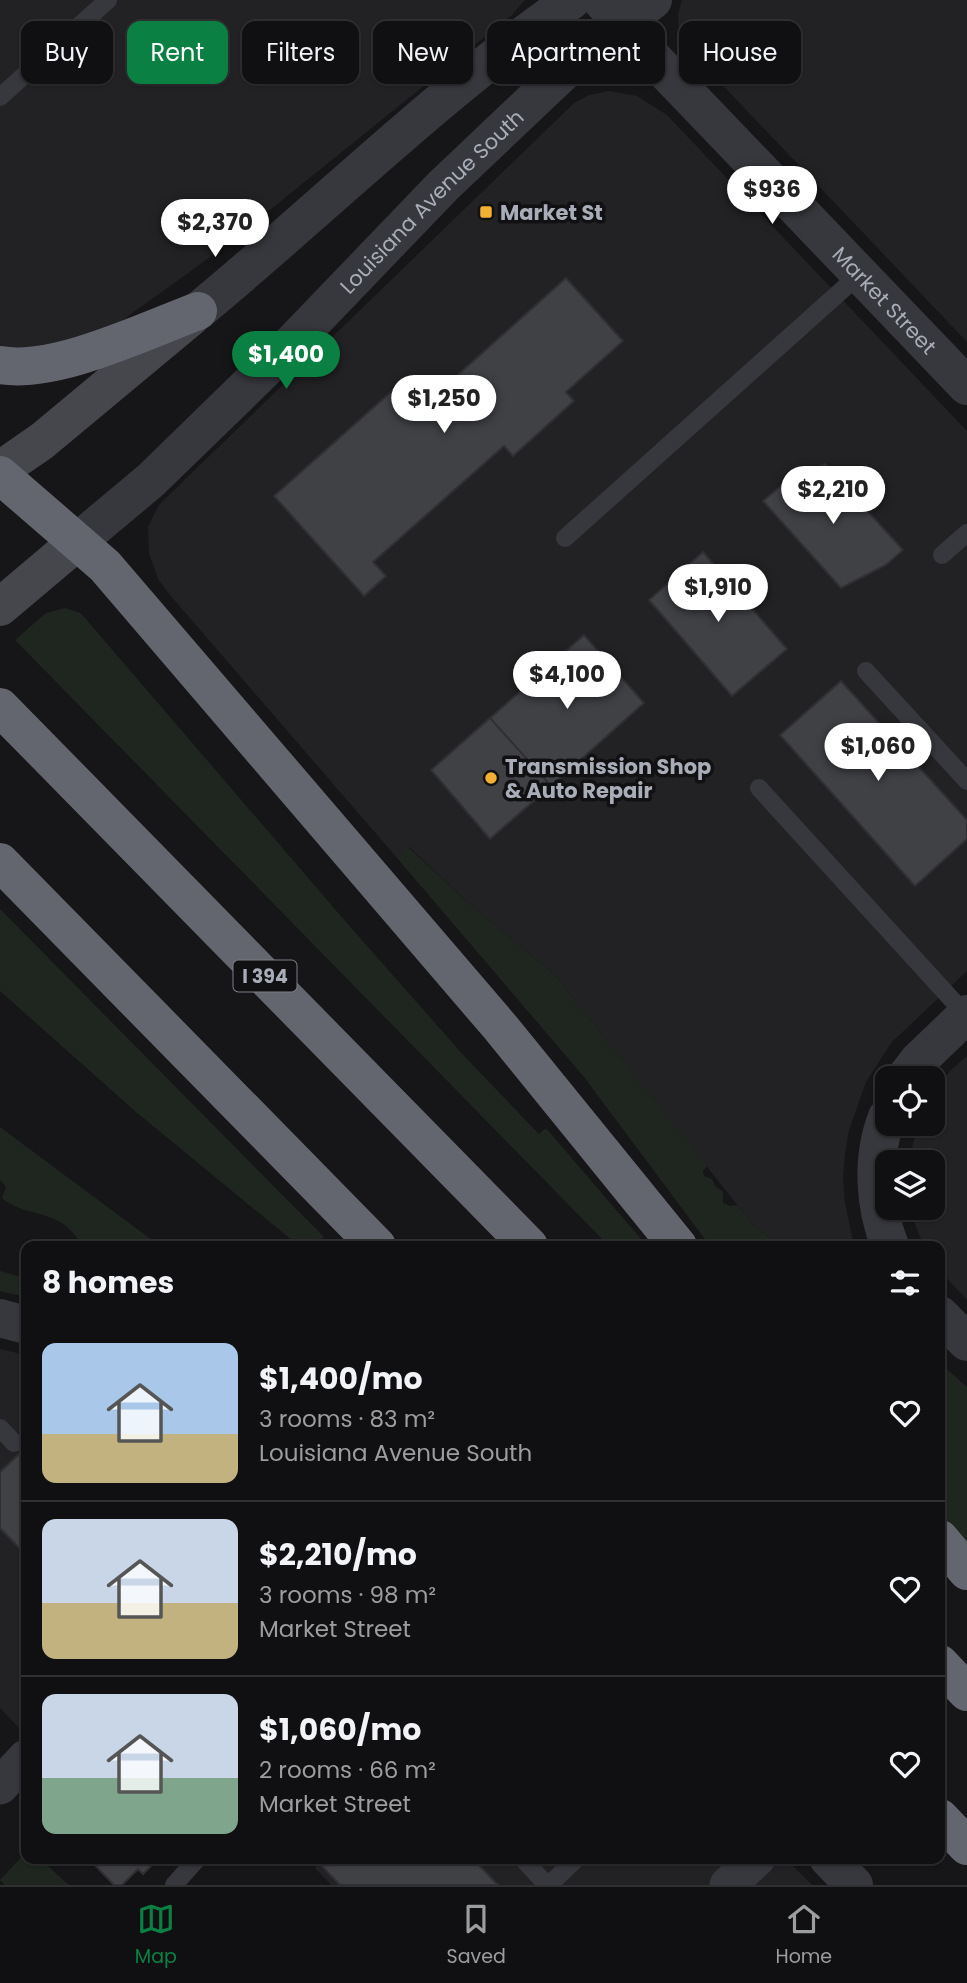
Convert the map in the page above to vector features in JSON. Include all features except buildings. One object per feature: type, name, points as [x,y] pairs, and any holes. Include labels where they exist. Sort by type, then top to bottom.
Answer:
[{"type":"highway","points":[[0,365],[36,366],[72,358],[198,311]]},
{"type":"highway","points":[[0,473],[105,566],[492,1017],[674,1241]]},
{"type":"highway","name":"I 394","points":[[0,706],[524,1241]]},
{"type":"highway","points":[[0,862],[372,1241]]},
{"type":"highway","points":[[945,1545],[967,1571]]},
{"type":"highway","points":[[945,1669],[967,1692]]},
{"type":"highway","points":[[945,1823],[967,1846]]},
{"type":"main road","points":[[0,473],[198,311]]},
{"type":"main road","name":"Louisiana Avenue South","points":[[9,599],[77,542]]},
{"type":"street","points":[[198,311],[269,252],[407,129],[572,0]]},
{"type":"street","name":"Louisiana Avenue South","points":[[77,542],[151,480],[297,338],[443,186],[578,58],[612,12],[653,0]]},
{"type":"street","name":"Market Street","points":[[612,12],[967,386]]},
{"type":"street","points":[[914,1066],[966,1014]]},
{"type":"street","points":[[882,1136],[878,1199],[888,1241]]},
{"type":"street","points":[[0,1318],[21,1324]]},
{"type":"street","points":[[945,1320],[967,1342]]},
{"type":"street","points":[[0,1786],[21,1763]]},
{"type":"street","points":[[728,1885],[751,1864]]},
{"type":"street","points":[[834,1864],[854,1885]]},
{"type":"lane","points":[[0,97],[107,0]]},
{"type":"lane","points":[[565,538],[860,274]]},
{"type":"lane","points":[[942,555],[967,533]]},
{"type":"lane","points":[[866,671],[967,781]]},
{"type":"lane","points":[[758,788],[966,1014]]},
{"type":"lane","points":[[0,1428],[15,1443]]},
{"type":"lane","points":[[174,1885],[193,1864]]},
{"type":"lane","points":[[528,1864],[548,1885],[570,1864]]},
{"type":"shaded area","points":[[0,0],[525,0],[505,21],[487,21],[487,35],[473,46],[473,21],[373,21],[373,84],[426,84],[220,250],[113,327],[76,345],[0,348]]},
{"type":"shaded area","points":[[682,0],[967,0],[967,342],[722,84],[801,84],[801,21],[679,21],[679,31],[678,14]]},
{"type":"shaded area","points":[[609,91],[637,96],[667,115],[967,431],[967,971],[891,1043],[866,1082],[849,1130],[845,1153],[845,1203],[853,1241],[774,1241],[754,1226],[553,973],[474,908],[409,847],[397,858],[170,595],[158,579],[149,553],[148,527],[159,505],[574,103],[589,95]]},
{"type":"shaded area","points":[[65,608],[80,613],[85,618],[465,1057],[539,1134],[546,1128],[643,1241],[604,1241],[15,640],[46,613]]},
{"type":"shaded area","points":[[408,847],[474,908],[553,973],[707,1166],[703,1171],[704,1176],[712,1179],[715,1186],[723,1192],[723,1203],[737,1205],[754,1226],[774,1241],[706,1241],[584,1077],[397,858]]},
{"type":"shaded area","points":[[0,909],[324,1237],[320,1241],[293,1241],[136,1112],[0,991]]},
{"type":"shaded area","points":[[967,1056],[967,1300],[945,1276],[945,1241],[922,1241],[913,1220],[945,1220],[945,1150],[912,1150],[914,1136],[945,1136],[945,1077]]},
{"type":"shaded area","points":[[0,1127],[153,1241],[79,1241],[73,1233],[54,1219],[12,1205],[2,1198],[6,1187],[0,1180]]},
{"type":"shaded area","points":[[21,1267],[21,1296],[0,1291],[0,1271],[18,1276]]},
{"type":"shaded area","points":[[0,1349],[21,1354],[20,1729],[0,1708]]},
{"type":"shaded area","points":[[945,1367],[967,1387],[967,1549],[945,1523]]},
{"type":"shaded area","points":[[21,1857],[21,1864],[46,1864],[69,1885],[5,1885],[0,1880]]},
{"type":"shaded area","points":[[319,1864],[791,1864],[812,1885],[331,1885],[315,1868]]},
{"type":"place","name":"Market St","points":[[486,212]]},
{"type":"place","name":"Transmission Shop & Auto Repair","points":[[491,778]]}]
